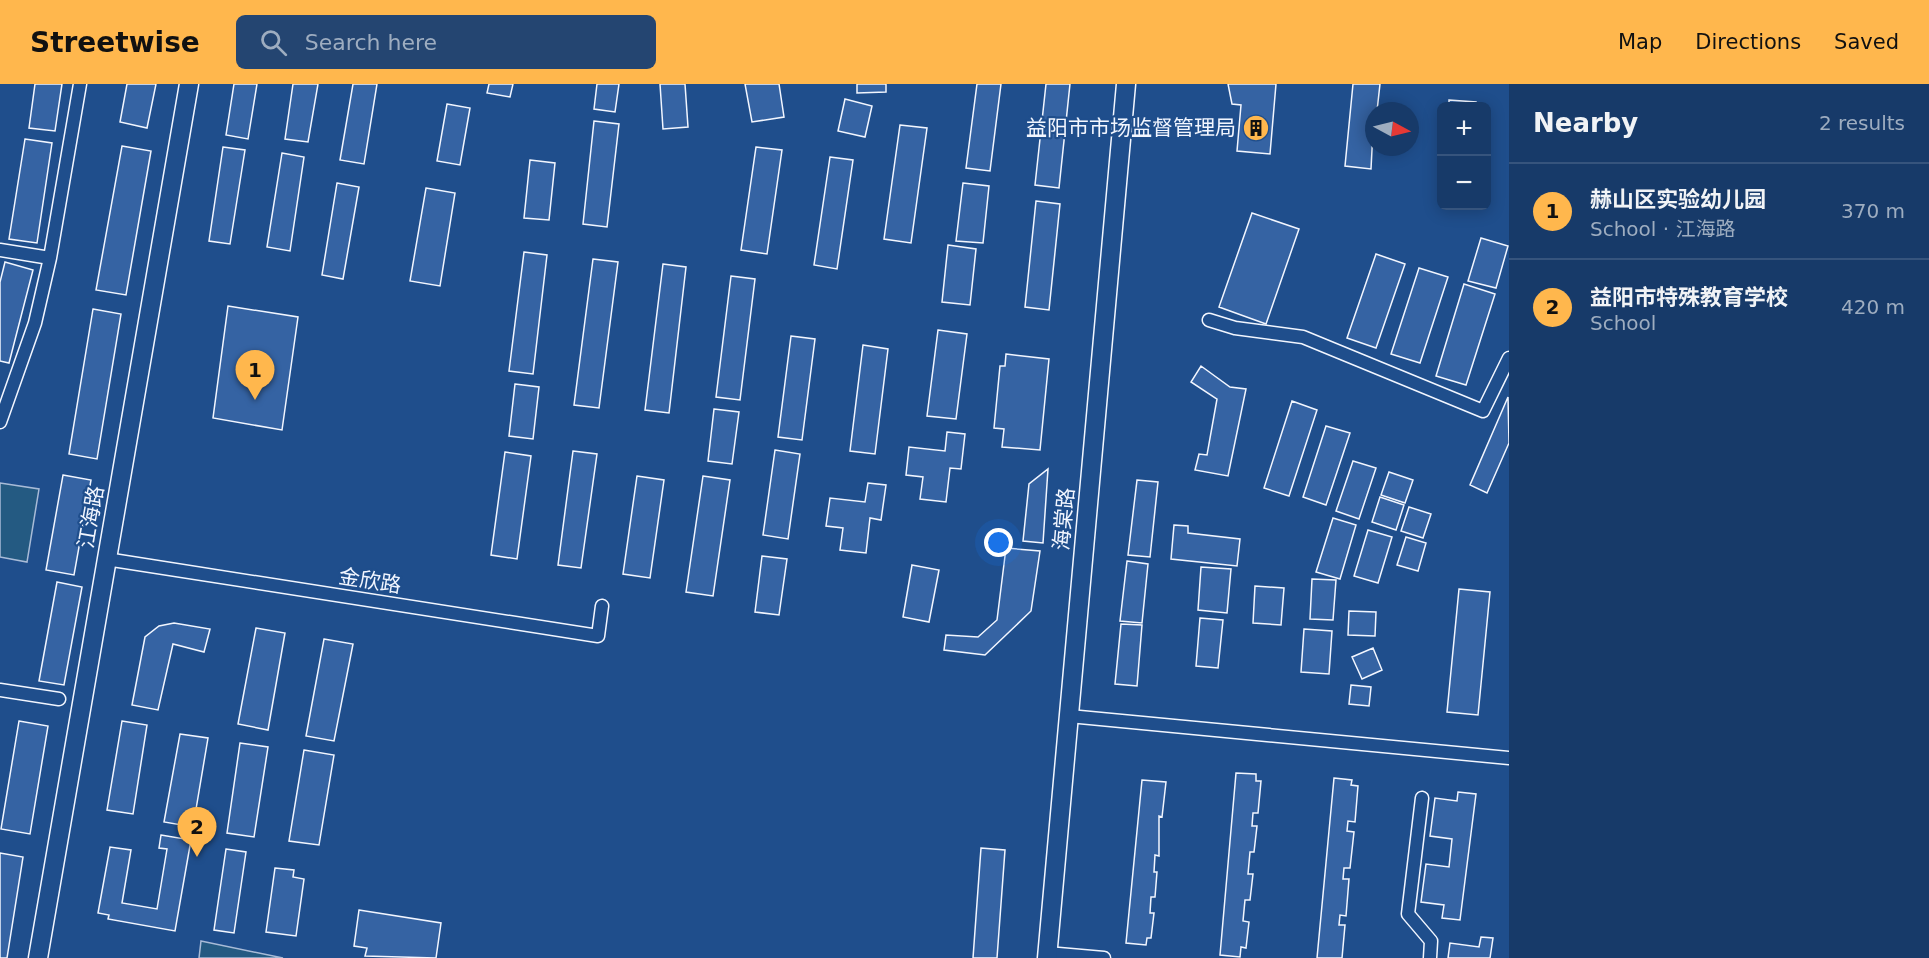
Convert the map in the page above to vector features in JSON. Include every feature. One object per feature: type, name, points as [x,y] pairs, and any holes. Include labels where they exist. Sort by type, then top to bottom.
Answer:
[{"type":"street","points":[[0,422],[35,323],[50,258],[80,84]]},
{"type":"street","name":"江海路","points":[[38,958],[189,84]]},
{"type":"street","name":"海棠路","points":[[1047,955],[1126,84]]},
{"type":"street","points":[[0,250],[50,258]]},
{"type":"street","points":[[1209,320],[1236,328],[1303,337],[1483,411],[1509,358]]},
{"type":"street","name":"金欣路","points":[[106,559],[598,636],[602,606]]},
{"type":"street","points":[[0,690],[59,699]]},
{"type":"street","points":[[1069,716],[1509,758]]},
{"type":"street","points":[[1422,798],[1408,914],[1431,941],[1430,958]]},
{"type":"street","points":[[1047,955],[1104,958]]},
{"type":"shaded area","points":[[0,483],[39,489],[27,562],[0,557]]},
{"type":"shaded area","points":[[201,941],[283,958],[199,958]]},
{"type":"building","points":[[35,84],[62,84],[55,131],[29,128]]},
{"type":"building","points":[[127,84],[156,84],[147,128],[120,122]]},
{"type":"building","points":[[234,84],[257,84],[248,139],[226,135]]},
{"type":"building","points":[[293,84],[318,84],[308,142],[285,139]]},
{"type":"building","points":[[353,84],[377,84],[364,164],[340,160]]},
{"type":"building","points":[[489,84],[513,84],[510,97],[487,93]]},
{"type":"building","points":[[597,84],[619,84],[615,112],[594,109]]},
{"type":"building","points":[[660,84],[685,84],[688,127],[663,129]]},
{"type":"building","points":[[745,84],[779,84],[784,117],[752,122]]},
{"type":"building","points":[[857,84],[886,84],[886,92],[857,93]]},
{"type":"building","points":[[977,84],[1001,84],[990,171],[966,168]]},
{"type":"building","points":[[1046,84],[1070,84],[1059,188],[1035,185]]},
{"type":"building","name":"益阳市市场监督管理局","points":[[1228,84],[1276,84],[1270,154],[1237,151],[1241,105],[1232,104]]},
{"type":"building","points":[[1353,84],[1380,84],[1378,102],[1365,102],[1365,156],[1372,156],[1371,169],[1345,166]]},
{"type":"building","points":[[845,99],[872,106],[865,137],[838,131]]},
{"type":"building","points":[[1449,100],[1476,102],[1449,102]]},
{"type":"building","points":[[447,104],[470,108],[460,165],[437,161]]},
{"type":"building","points":[[594,121],[619,124],[607,227],[583,224]]},
{"type":"building","points":[[900,125],[927,128],[911,243],[884,239]]},
{"type":"building","points":[[25,139],[52,143],[37,243],[9,239]]},
{"type":"building","points":[[122,146],[151,151],[126,295],[96,290]]},
{"type":"building","points":[[223,147],[245,150],[230,244],[209,241]]},
{"type":"building","points":[[756,147],[782,150],[767,254],[741,250]]},
{"type":"building","points":[[282,153],[304,157],[290,251],[267,247]]},
{"type":"building","points":[[830,157],[853,160],[837,269],[814,265]]},
{"type":"building","points":[[530,160],[555,163],[549,220],[524,218]]},
{"type":"building","points":[[337,183],[359,187],[343,279],[322,275]]},
{"type":"building","points":[[963,183],[989,186],[983,243],[956,241]]},
{"type":"building","points":[[426,188],[455,193],[440,286],[410,281]]},
{"type":"building","points":[[1036,201],[1060,204],[1049,310],[1025,307]]},
{"type":"building","points":[[1252,213],[1299,229],[1266,324],[1219,307]]},
{"type":"building","points":[[1481,238],[1508,246],[1496,288],[1468,281]]},
{"type":"building","points":[[948,245],[976,249],[970,305],[942,302]]},
{"type":"building","points":[[524,252],[547,255],[533,374],[509,371]]},
{"type":"building","points":[[1376,254],[1405,264],[1376,348],[1347,338]]},
{"type":"building","points":[[593,259],[618,262],[599,408],[574,405]]},
{"type":"building","points":[[5,262],[33,270],[9,363],[0,361],[0,282]]},
{"type":"building","points":[[663,264],[686,267],[669,413],[645,410]]},
{"type":"building","points":[[1419,268],[1448,277],[1420,363],[1391,354]]},
{"type":"building","points":[[731,276],[755,279],[740,400],[716,397]]},
{"type":"building","points":[[1464,284],[1495,294],[1466,385],[1436,376]]},
{"type":"building","points":[[228,306],[298,317],[282,430],[213,418]]},
{"type":"building","points":[[93,309],[121,314],[97,459],[69,454]]},
{"type":"building","points":[[938,330],[967,334],[956,419],[927,416]]},
{"type":"building","points":[[791,336],[815,339],[802,440],[778,437]]},
{"type":"building","points":[[863,345],[888,349],[875,454],[850,451]]},
{"type":"building","points":[[1006,354],[1049,359],[1040,450],[1002,447],[1004,429],[994,428],[1000,366],[1005,366]]},
{"type":"building","points":[[1201,366],[1230,387],[1246,389],[1228,476],[1195,470],[1199,454],[1207,455],[1217,399],[1191,382]]},
{"type":"building","points":[[515,384],[539,387],[533,439],[509,436]]},
{"type":"building","points":[[1508,397],[1509,443],[1487,493],[1470,485]]},
{"type":"building","points":[[1292,401],[1317,410],[1289,496],[1264,488]]},
{"type":"building","points":[[714,409],[739,412],[732,464],[708,461]]},
{"type":"building","points":[[1326,426],[1350,433],[1326,505],[1303,497]]},
{"type":"building","points":[[947,432],[965,434],[961,469],[950,468],[946,502],[920,499],[923,477],[906,475],[909,447],[945,451]]},
{"type":"building","points":[[775,450],[800,454],[788,539],[763,535]]},
{"type":"building","points":[[573,451],[597,454],[581,568],[558,565]]},
{"type":"building","points":[[505,452],[531,456],[517,559],[491,555]]},
{"type":"building","points":[[1353,461],[1376,468],[1359,519],[1336,511]]},
{"type":"building","points":[[1048,469],[1043,543],[1023,541],[1029,484]]},
{"type":"building","points":[[1389,472],[1413,480],[1405,503],[1381,495]]},
{"type":"building","points":[[63,475],[91,480],[74,575],[46,570]]},
{"type":"building","points":[[637,476],[664,480],[650,578],[623,574]]},
{"type":"building","points":[[703,476],[730,480],[713,596],[686,592]]},
{"type":"building","points":[[1137,480],[1158,482],[1150,557],[1128,555]]},
{"type":"building","points":[[868,483],[886,485],[881,520],[870,518],[866,553],[840,550],[843,528],[826,526],[830,498],[865,502]]},
{"type":"building","points":[[1380,497],[1404,505],[1396,530],[1372,522]]},
{"type":"building","points":[[1409,507],[1431,514],[1423,538],[1401,531]]},
{"type":"building","points":[[1333,518],[1356,525],[1340,579],[1316,572]]},
{"type":"building","points":[[1174,525],[1188,526],[1188,533],[1240,539],[1237,566],[1171,559]]},
{"type":"building","points":[[1368,530],[1392,537],[1378,583],[1354,576]]},
{"type":"building","points":[[1406,537],[1426,543],[1418,571],[1397,565]]},
{"type":"building","points":[[1006,548],[1040,551],[1031,611],[985,655],[944,650],[946,635],[978,637],[997,620]]},
{"type":"building","points":[[762,556],[787,559],[779,615],[755,612]]},
{"type":"building","points":[[1127,561],[1148,564],[1142,623],[1120,621]]},
{"type":"building","points":[[912,565],[939,570],[929,622],[903,617]]},
{"type":"building","points":[[1201,567],[1231,569],[1227,613],[1198,610]]},
{"type":"building","points":[[1312,579],[1336,580],[1333,620],[1310,619]]},
{"type":"building","points":[[57,582],[82,587],[64,685],[39,681]]},
{"type":"building","points":[[1255,586],[1284,588],[1281,625],[1253,623]]},
{"type":"building","points":[[1459,589],[1490,592],[1478,715],[1447,712]]},
{"type":"building","points":[[1349,611],[1376,612],[1375,636],[1348,635]]},
{"type":"building","points":[[1200,618],[1223,620],[1218,668],[1196,666]]},
{"type":"building","points":[[174,623],[210,629],[204,652],[173,644],[158,710],[132,705],[145,637],[159,626]]},
{"type":"building","points":[[1121,624],[1142,625],[1137,686],[1115,684]]},
{"type":"building","points":[[256,628],[285,633],[268,730],[238,724]]},
{"type":"building","points":[[1304,629],[1332,631],[1329,674],[1301,672]]},
{"type":"building","points":[[324,639],[353,644],[334,741],[306,736]]},
{"type":"building","points":[[1373,648],[1382,670],[1362,679],[1352,657]]},
{"type":"building","points":[[1351,685],[1371,687],[1369,706],[1349,704]]},
{"type":"building","points":[[19,721],[48,726],[30,834],[1,829]]},
{"type":"building","points":[[122,721],[147,725],[133,814],[107,810]]},
{"type":"building","points":[[180,734],[208,738],[193,827],[164,822]]},
{"type":"building","points":[[240,743],[268,747],[254,837],[227,833]]},
{"type":"building","points":[[304,750],[334,755],[319,845],[289,841]]},
{"type":"building","points":[[1236,773],[1256,774],[1256,781],[1261,781],[1258,813],[1253,813],[1252,826],[1257,826],[1254,852],[1250,852],[1248,874],[1253,874],[1250,900],[1245,900],[1243,921],[1249,922],[1246,948],[1241,947],[1240,957],[1220,955]]},
{"type":"building","points":[[1334,778],[1352,780],[1351,785],[1358,786],[1355,822],[1348,821],[1347,831],[1354,832],[1350,868],[1344,868],[1343,879],[1349,879],[1346,916],[1340,915],[1339,925],[1345,925],[1342,958],[1317,958]]},
{"type":"building","points":[[1142,780],[1166,782],[1162,817],[1159,816],[1159,856],[1155,855],[1154,872],[1157,872],[1155,897],[1151,897],[1150,913],[1154,913],[1151,938],[1147,938],[1146,945],[1126,943]]},
{"type":"building","points":[[1458,792],[1476,794],[1460,920],[1442,918],[1444,905],[1421,902],[1426,864],[1449,867],[1452,839],[1430,836],[1435,798],[1457,801]]},
{"type":"building","points":[[161,835],[191,840],[175,931],[108,919],[109,915],[98,913],[110,847],[131,850],[122,903],[157,909],[167,849],[159,848]]},
{"type":"building","points":[[981,848],[1005,850],[997,958],[973,958]]},
{"type":"building","points":[[226,849],[246,852],[234,933],[214,930]]},
{"type":"building","points":[[0,853],[23,857],[7,958],[0,958]]},
{"type":"building","points":[[275,868],[294,870],[293,877],[304,879],[296,936],[266,932]]},
{"type":"building","points":[[359,910],[441,923],[436,958],[365,956],[367,948],[354,946]]},
{"type":"building","points":[[1481,937],[1493,938],[1490,958],[1448,958],[1450,943],[1479,947]]},
{"type":"place","name":"益阳市市场监督管理局","points":[[1256,128]]},
{"type":"place","name":"赫山区实验幼儿园","points":[[255,400]]},
{"type":"place","name":"益阳市特殊教育学校","points":[[197,857]]}]
